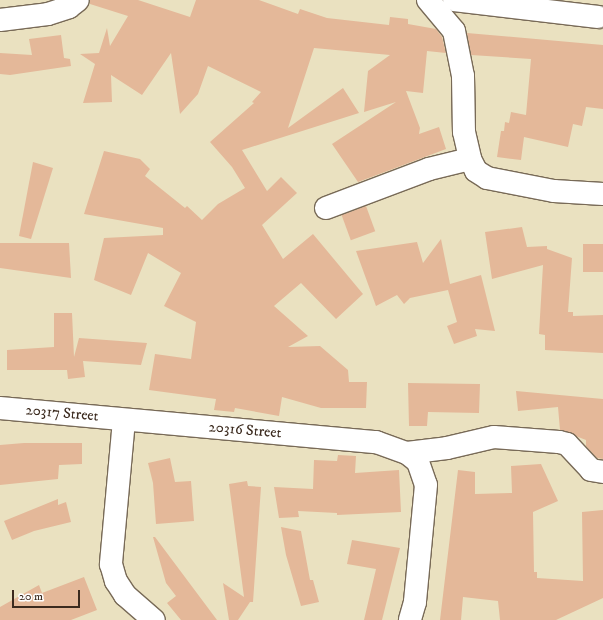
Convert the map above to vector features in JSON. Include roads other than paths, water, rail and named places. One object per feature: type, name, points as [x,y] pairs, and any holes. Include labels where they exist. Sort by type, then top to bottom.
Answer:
[{"type":"street","points":[[0,20],[48,14],[69,7],[78,0]]},
{"type":"street","points":[[428,0],[454,31],[463,76],[464,132],[470,159],[476,171],[487,178],[554,191],[603,194]]},
{"type":"street","points":[[462,0],[601,13]]},
{"type":"street","points":[[326,208],[429,169],[470,159]]},
{"type":"street","name":"20317 Street","points":[[0,408],[124,420]]},
{"type":"street","points":[[124,420],[111,564],[116,581],[125,595],[154,620]]},
{"type":"street","name":"20316 Street","points":[[124,420],[376,442],[407,453],[418,462],[426,484],[415,602],[410,620]]},
{"type":"street","points":[[407,453],[447,448],[494,438],[559,442],[567,444],[591,470],[603,472]]}]
